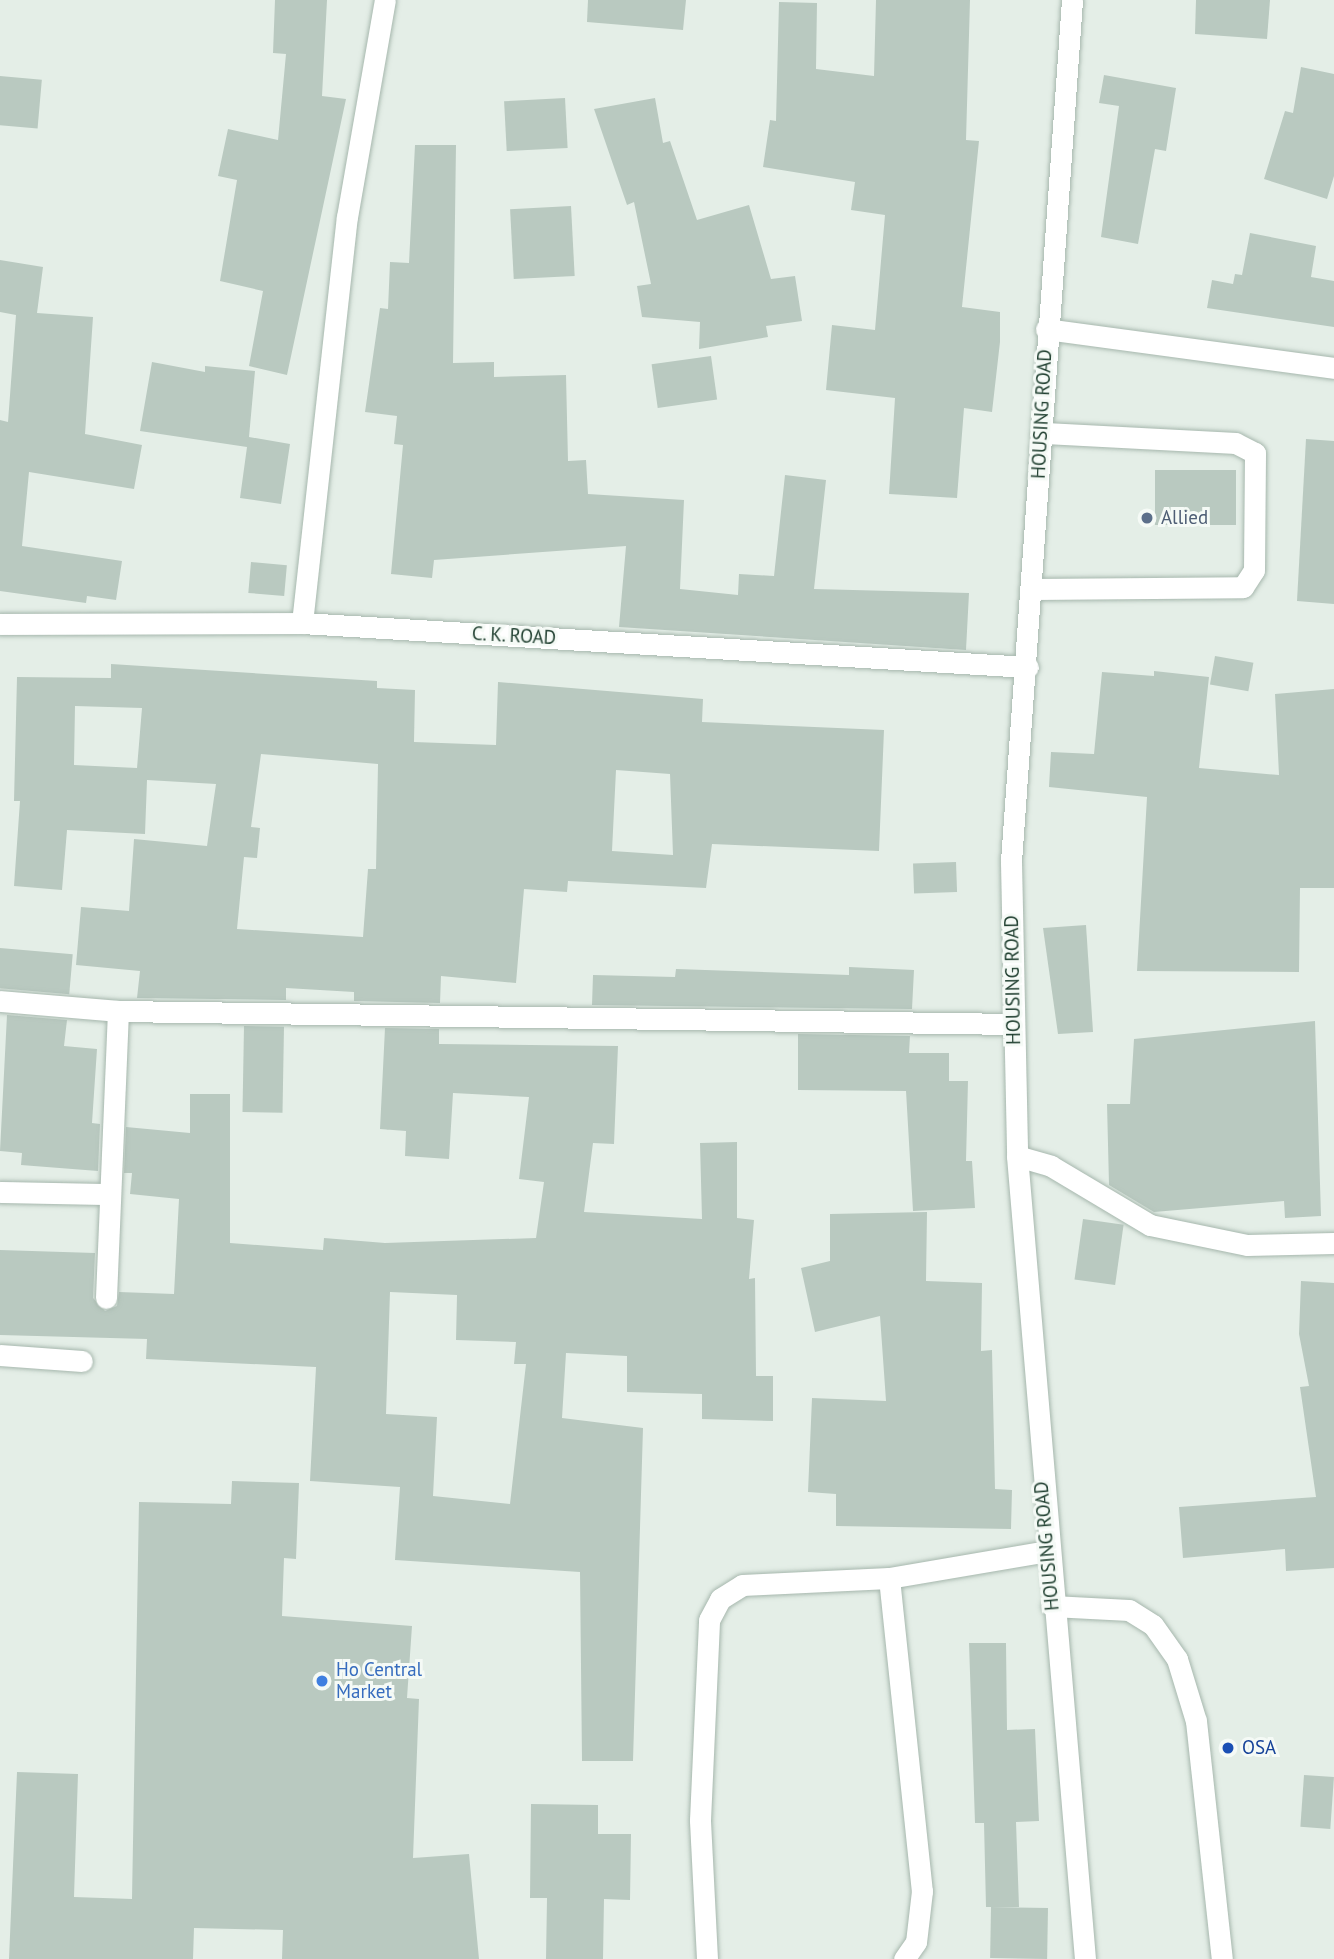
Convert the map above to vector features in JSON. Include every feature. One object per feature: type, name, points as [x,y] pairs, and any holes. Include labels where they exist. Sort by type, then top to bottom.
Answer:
[{"type":"street","points":[[302,623],[347,217],[385,0]]},
{"type":"street","name":"HOUSING ROAD","points":[[1072,0],[1046,329],[1028,667],[1012,862],[1017,1156],[1047,1551],[1085,1959]]},
{"type":"street","points":[[1046,329],[1334,368]]},
{"type":"street","points":[[1032,589],[1243,587],[1254,570],[1255,453],[1235,443],[1041,433]]},
{"type":"street","name":"C. K. ROAD","points":[[0,624],[302,623],[1028,667]]},
{"type":"street","points":[[0,1002],[118,1011],[1014,1024]]},
{"type":"street","points":[[106,1298],[106,1194],[118,1011]]},
{"type":"street","points":[[1017,1156],[1051,1166],[1150,1225],[1247,1245],[1334,1243]]},
{"type":"street","points":[[0,1192],[106,1194]]},
{"type":"street","points":[[0,1355],[82,1361]]},
{"type":"street","points":[[707,1959],[700,1820],[709,1620],[720,1599],[742,1585],[889,1578],[1047,1551]]},
{"type":"street","points":[[889,1578],[922,1891],[916,1942],[904,1959]]},
{"type":"street","points":[[1052,1606],[1129,1610],[1153,1625],[1177,1658],[1196,1721],[1222,1959]]},
{"type":"building","points":[[275,0],[327,0],[322,96],[346,99],[287,375],[249,366],[263,291],[220,281],[237,180],[218,176],[228,129],[278,140],[286,54],[273,53]]},
{"type":"building","points":[[588,0],[686,0],[683,30],[587,22]]},
{"type":"building","points":[[876,0],[970,0],[966,140],[979,141],[962,307],[1000,312],[1000,342],[992,412],[964,408],[957,498],[889,494],[895,398],[826,390],[832,325],[875,330],[885,215],[851,210],[855,182],[763,167],[770,120],[776,121],[779,2],[817,3],[816,69],[874,76]]},
{"type":"building","points":[[1196,0],[1270,0],[1267,39],[1195,34]]},
{"type":"building","points":[[1301,67],[1334,74],[1334,176],[1327,199],[1264,179],[1285,111],[1293,113]]},
{"type":"building","points":[[1104,75],[1176,88],[1166,151],[1155,149],[1138,244],[1101,237],[1119,106],[1099,103]]},
{"type":"building","points":[[0,76],[42,80],[38,128],[0,125]]},
{"type":"building","points":[[565,98],[568,148],[507,151],[504,101]]},
{"type":"building","points":[[655,98],[663,143],[670,141],[697,220],[749,205],[771,279],[795,276],[802,321],[766,326],[768,337],[699,349],[700,322],[642,317],[637,286],[651,284],[634,202],[627,205],[594,109]]},
{"type":"building","points":[[415,145],[456,145],[453,363],[494,362],[494,377],[566,375],[568,461],[586,460],[588,494],[684,500],[680,589],[738,595],[739,574],[774,576],[785,475],[826,480],[814,589],[969,593],[966,650],[619,627],[626,546],[434,560],[432,578],[391,574],[403,445],[394,444],[397,416],[365,412],[380,308],[388,309],[390,262],[409,263]]},
{"type":"building","points":[[571,206],[575,276],[514,279],[510,209]]},
{"type":"building","points":[[1250,233],[1316,246],[1311,277],[1334,281],[1334,327],[1207,308],[1212,280],[1233,284],[1235,274],[1242,275]]},
{"type":"building","points":[[0,260],[43,267],[37,313],[93,317],[85,434],[142,445],[134,489],[29,472],[22,546],[122,561],[116,600],[87,596],[86,603],[0,591],[0,420],[8,422],[16,315],[0,312]]},
{"type":"building","points":[[711,356],[717,400],[658,408],[652,364]]},
{"type":"building","points":[[152,362],[205,372],[205,366],[255,371],[249,437],[290,444],[281,504],[240,498],[247,447],[140,431]]},
{"type":"building","points":[[1306,439],[1334,441],[1334,604],[1297,601]]},
{"type":"building","points":[[1155,470],[1236,470],[1236,525],[1155,525]]},
{"type":"building","points":[[251,562],[287,565],[284,596],[248,593]]},
{"type":"building","points":[[1215,656],[1253,663],[1248,691],[1210,685]]},
{"type":"building","points":[[111,664],[377,681],[377,688],[415,690],[414,742],[496,745],[498,682],[703,699],[702,722],[884,730],[879,851],[712,844],[706,888],[568,881],[567,892],[524,889],[516,983],[441,976],[440,1003],[354,1001],[354,992],[286,988],[286,1000],[137,998],[140,971],[76,965],[81,907],[129,911],[134,839],[207,846],[216,784],[147,780],[145,834],[67,830],[62,890],[14,886],[20,801],[14,801],[17,677],[111,678]],"holes":[[[75,706],[142,708],[137,768],[74,765]],[[261,754],[378,764],[376,869],[368,869],[363,937],[237,929],[244,857],[257,858],[260,828],[251,827]],[[616,770],[670,774],[673,855],[612,851]]]},
{"type":"building","points":[[1154,671],[1209,677],[1199,768],[1279,775],[1275,694],[1334,689],[1334,888],[1300,888],[1299,972],[1137,971],[1147,797],[1049,787],[1051,752],[1094,754],[1102,672],[1154,676]]},
{"type":"building","points":[[956,862],[957,892],[914,893],[913,864]]},
{"type":"building","points":[[1086,925],[1093,1032],[1058,1034],[1043,928]]},
{"type":"building","points":[[0,948],[73,954],[69,994],[0,988]]},
{"type":"building","points":[[849,967],[914,970],[912,1009],[592,1005],[593,975],[675,977],[676,969],[849,975]]},
{"type":"building","points":[[7,1015],[67,1020],[64,1046],[97,1049],[92,1123],[100,1124],[98,1171],[21,1165],[22,1153],[0,1151]]},
{"type":"building","points":[[1315,1021],[1321,1216],[1285,1218],[1284,1201],[1154,1212],[1109,1185],[1107,1104],[1130,1104],[1134,1039]]},
{"type":"building","points":[[244,1026],[284,1027],[282,1113],[242,1112]]},
{"type":"building","points":[[385,1028],[439,1029],[439,1044],[618,1046],[614,1144],[593,1143],[584,1212],[702,1219],[700,1143],[737,1142],[737,1218],[754,1220],[749,1279],[755,1278],[756,1376],[773,1376],[773,1421],[702,1419],[702,1394],[627,1392],[627,1356],[566,1353],[562,1418],[643,1428],[633,1761],[582,1761],[580,1572],[395,1560],[400,1487],[310,1481],[316,1367],[146,1359],[147,1339],[0,1335],[0,1250],[95,1253],[93,1298],[105,1311],[117,1306],[119,1292],[174,1294],[179,1199],[130,1194],[132,1173],[124,1173],[126,1127],[190,1133],[190,1094],[230,1094],[230,1243],[323,1250],[324,1238],[385,1243],[536,1238],[544,1182],[519,1179],[529,1097],[453,1093],[449,1159],[405,1156],[406,1131],[380,1129]],"holes":[[[390,1292],[457,1295],[456,1340],[516,1342],[514,1364],[526,1364],[510,1504],[433,1496],[437,1417],[386,1414]]]},
{"type":"building","points":[[798,1034],[910,1036],[909,1053],[949,1053],[949,1081],[968,1081],[966,1161],[972,1161],[975,1208],[913,1211],[906,1091],[798,1090]]},
{"type":"building","points":[[927,1212],[926,1281],[982,1283],[981,1351],[992,1350],[995,1489],[1012,1490],[1011,1529],[836,1526],[836,1494],[808,1492],[812,1398],[886,1401],[880,1316],[815,1332],[801,1268],[830,1261],[830,1214]]},
{"type":"building","points":[[1083,1219],[1124,1225],[1115,1285],[1075,1279]]},
{"type":"building","points":[[1301,1281],[1334,1283],[1334,1568],[1286,1571],[1285,1549],[1183,1558],[1179,1507],[1316,1497],[1300,1387],[1309,1386],[1299,1334]]},
{"type":"building","points":[[232,1481],[299,1483],[296,1559],[284,1558],[282,1616],[412,1626],[407,1698],[419,1699],[413,1858],[469,1854],[479,1959],[282,1959],[283,1930],[194,1928],[193,1959],[9,1959],[17,1772],[78,1774],[74,1897],[132,1899],[139,1502],[231,1504]]},
{"type":"building","points":[[969,1643],[1006,1643],[1007,1730],[1035,1729],[1039,1821],[1016,1822],[1019,1907],[986,1907],[984,1823],[975,1823]]},
{"type":"building","points":[[1304,1775],[1334,1777],[1330,1829],[1300,1827]]},
{"type":"building","points":[[531,1804],[598,1805],[598,1834],[631,1834],[630,1900],[604,1899],[603,1959],[546,1959],[547,1898],[530,1898]]},
{"type":"building","points":[[991,1907],[1048,1908],[1047,1959],[990,1958]]},
{"type":"place","name":"Allied","points":[[1147,518]]},
{"type":"place","name":"Ho Central Market","points":[[322,1681]]},
{"type":"place","name":"OSA","points":[[1228,1748]]}]
